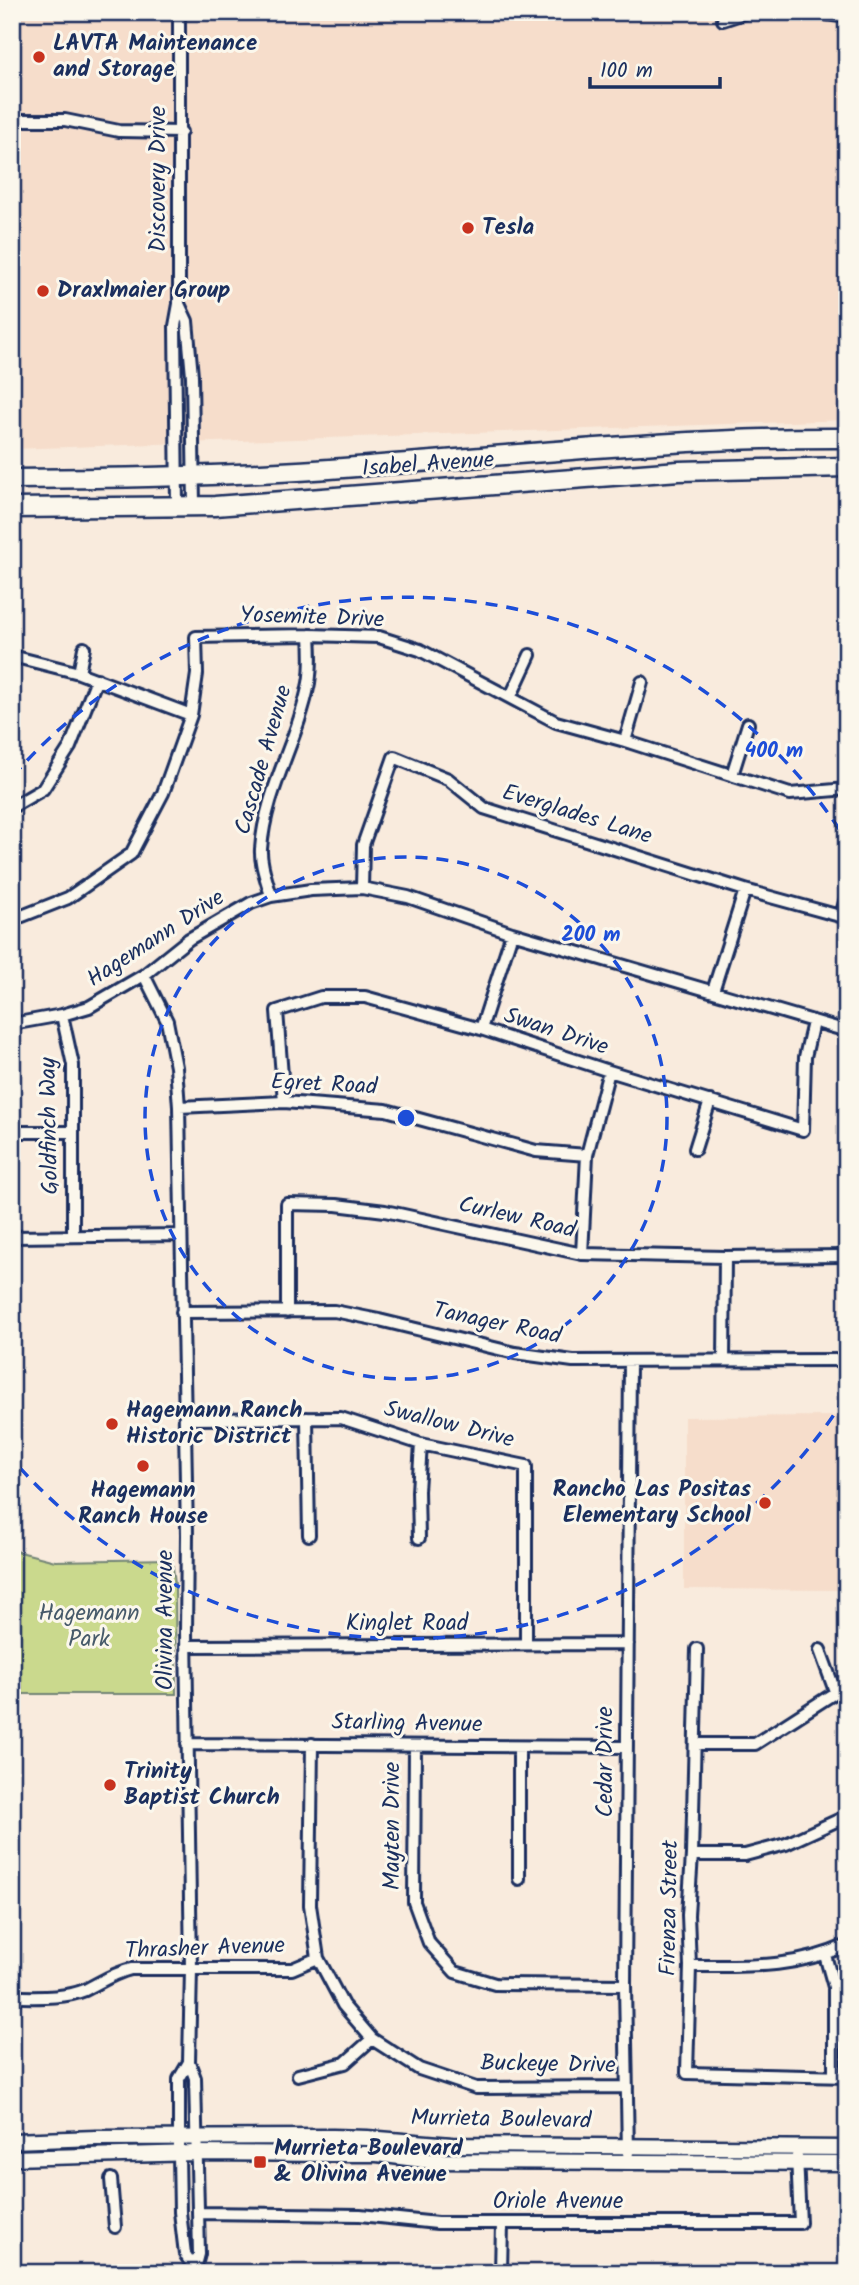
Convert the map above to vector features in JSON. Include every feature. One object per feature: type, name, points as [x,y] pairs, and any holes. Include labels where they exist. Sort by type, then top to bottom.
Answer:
[{"type":"highway","name":"Isabel Avenue","points":[[12,480],[185,477],[351,468],[681,443],[847,438]]},
{"type":"highway","name":"Isabel Avenue","points":[[12,508],[215,506],[679,471],[847,467]]},
{"type":"main road","name":"Murrieta Boulevard","points":[[12,2141],[367,2138],[452,2145],[847,2148]]},
{"type":"main road","name":"Murrieta Boulevard","points":[[12,2158],[197,2153],[377,2154],[431,2161],[847,2163]]},
{"type":"street","name":"Discovery Drive","points":[[179,12],[179,304],[175,326],[186,505]]},
{"type":"street","points":[[723,20],[747,12]]},
{"type":"street","points":[[757,12],[828,13],[847,17]]},
{"type":"street","points":[[12,120],[65,120],[119,131],[181,132]]},
{"type":"street","name":"Discovery Drive","points":[[179,304],[187,321],[192,376],[185,477],[186,505]]},
{"type":"street","name":"Cascade Avenue","points":[[271,896],[260,851],[268,806],[309,684],[310,635]]},
{"type":"street","name":"Yosemite Drive","points":[[12,920],[68,898],[131,854],[163,793],[191,715],[197,674],[197,637],[379,637],[420,650],[556,722],[625,741],[790,794],[847,789]]},
{"type":"street","points":[[79,673],[84,648]]},
{"type":"street","points":[[511,696],[530,655]]},
{"type":"street","points":[[12,656],[79,673],[191,715]]},
{"type":"street","points":[[12,807],[43,789],[70,747],[97,679]]},
{"type":"street","points":[[625,741],[642,682]]},
{"type":"street","points":[[732,775],[748,724]]},
{"type":"street","name":"Everglades Lane","points":[[362,888],[363,845],[394,758],[448,779],[484,808],[745,890],[844,917]]},
{"type":"street","name":"Hagemann Drive","points":[[12,1024],[89,1007],[144,975],[188,939],[240,909],[271,896],[311,890],[362,888],[408,897],[512,933],[847,1031]]},
{"type":"street","points":[[713,991],[745,890]]},
{"type":"street","points":[[844,917],[847,895]]},
{"type":"street","points":[[481,1029],[512,933]]},
{"type":"street","name":"Olivina Avenue","points":[[144,975],[167,1021],[176,1067],[179,1107],[191,1969],[189,2062],[195,2078],[199,2254],[194,2270]]},
{"type":"street","name":"Swan Drive","points":[[284,1102],[276,1012],[321,997],[365,997],[481,1029],[803,1130],[805,1057],[813,1022]]},
{"type":"street","name":"Goldfinch Way","points":[[62,1015],[73,1065],[73,1236]]},
{"type":"street","points":[[583,1254],[587,1155],[609,1071]]},
{"type":"street","points":[[695,1149],[710,1101]]},
{"type":"street","name":"Egret Road","points":[[179,1107],[284,1102],[386,1110],[536,1151],[587,1155]]},
{"type":"street","points":[[12,1132],[72,1132]]},
{"type":"street","name":"Curlew Road","points":[[287,1312],[287,1204],[385,1210],[583,1254],[847,1256]]},
{"type":"street","points":[[12,1237],[181,1235]]},
{"type":"street","points":[[724,1360],[725,1257]]},
{"type":"street","name":"Tanager Road","points":[[182,1312],[334,1311],[515,1353],[573,1361],[847,1360]]},
{"type":"street","name":"Cedar Drive","points":[[628,2163],[625,1985],[630,1361]]},
{"type":"street","points":[[307,1418],[309,1535]]},
{"type":"street","name":"Swallow Drive","points":[[185,1419],[341,1418],[421,1444],[526,1465],[526,1644]]},
{"type":"street","points":[[419,1538],[421,1444]]},
{"type":"street","name":"Kinglet Road","points":[[186,1646],[628,1644]]},
{"type":"street","name":"Firenza Street","points":[[697,1648],[696,1744],[688,1915],[690,1966],[687,2073],[834,2077]]},
{"type":"street","points":[[820,1650],[835,1691]]},
{"type":"street","points":[[696,1744],[755,1744],[847,1685]]},
{"type":"street","name":"Starling Avenue","points":[[187,1744],[627,1747]]},
{"type":"street","name":"Buckeye Drive","points":[[312,1744],[310,1905],[318,1958],[343,2005],[372,2039],[419,2069],[476,2088],[627,2087]]},
{"type":"street","name":"Mayten Drive","points":[[415,1746],[414,1902],[429,1943],[454,1972],[495,1984],[625,1985]]},
{"type":"street","points":[[519,1746],[519,1879]]},
{"type":"street","points":[[692,1855],[745,1855],[786,1844],[847,1816]]},
{"type":"street","points":[[690,1966],[772,1966],[825,1955],[847,1945]]},
{"type":"street","points":[[825,1955],[834,1987],[834,2077],[847,2077]]},
{"type":"street","name":"Thrasher Avenue","points":[[12,1997],[66,1995],[83,1990],[115,1973],[131,1969],[292,1969],[318,1958]]},
{"type":"street","points":[[298,2075],[345,2063],[372,2039]]},
{"type":"street","name":"Olivina Avenue","points":[[189,2062],[179,2079],[180,2212],[185,2254],[194,2270]]},
{"type":"street","name":"Oriole Avenue","points":[[198,2213],[360,2214],[437,2224],[800,2224],[796,2148]]},
{"type":"street","points":[[111,2179],[115,2227]]},
{"type":"street","points":[[501,2273],[502,2223]]},
{"type":"shaded area","points":[[12,12],[847,12],[847,420],[12,449]]},
{"type":"shaded area","name":"Rancho Las Positas Elementary School","points":[[847,1416],[847,1590],[684,1589],[684,1417]]},
{"type":"green space","name":"Hagemann Park","points":[[12,1550],[55,1561],[172,1559],[175,1584],[176,1694],[12,1694]]},
{"type":"place","name":"LAVTA Maintenance and Storage","points":[[39,57]]},
{"type":"place","name":"Tesla","points":[[468,228]]},
{"type":"place","name":"Draxlmaier Group","points":[[43,291]]},
{"type":"place","name":"Hagemann Ranch Historic District","points":[[112,1424]]},
{"type":"place","name":"Hagemann Ranch House","points":[[143,1466]]},
{"type":"place","name":"Rancho Las Positas Elementary School","points":[[765,1503]]},
{"type":"place","name":"Trinity Baptist Church","points":[[110,1785]]},
{"type":"place","name":"Murrieta Boulevard & Olivina Avenue","points":[[260,2162]]}]
